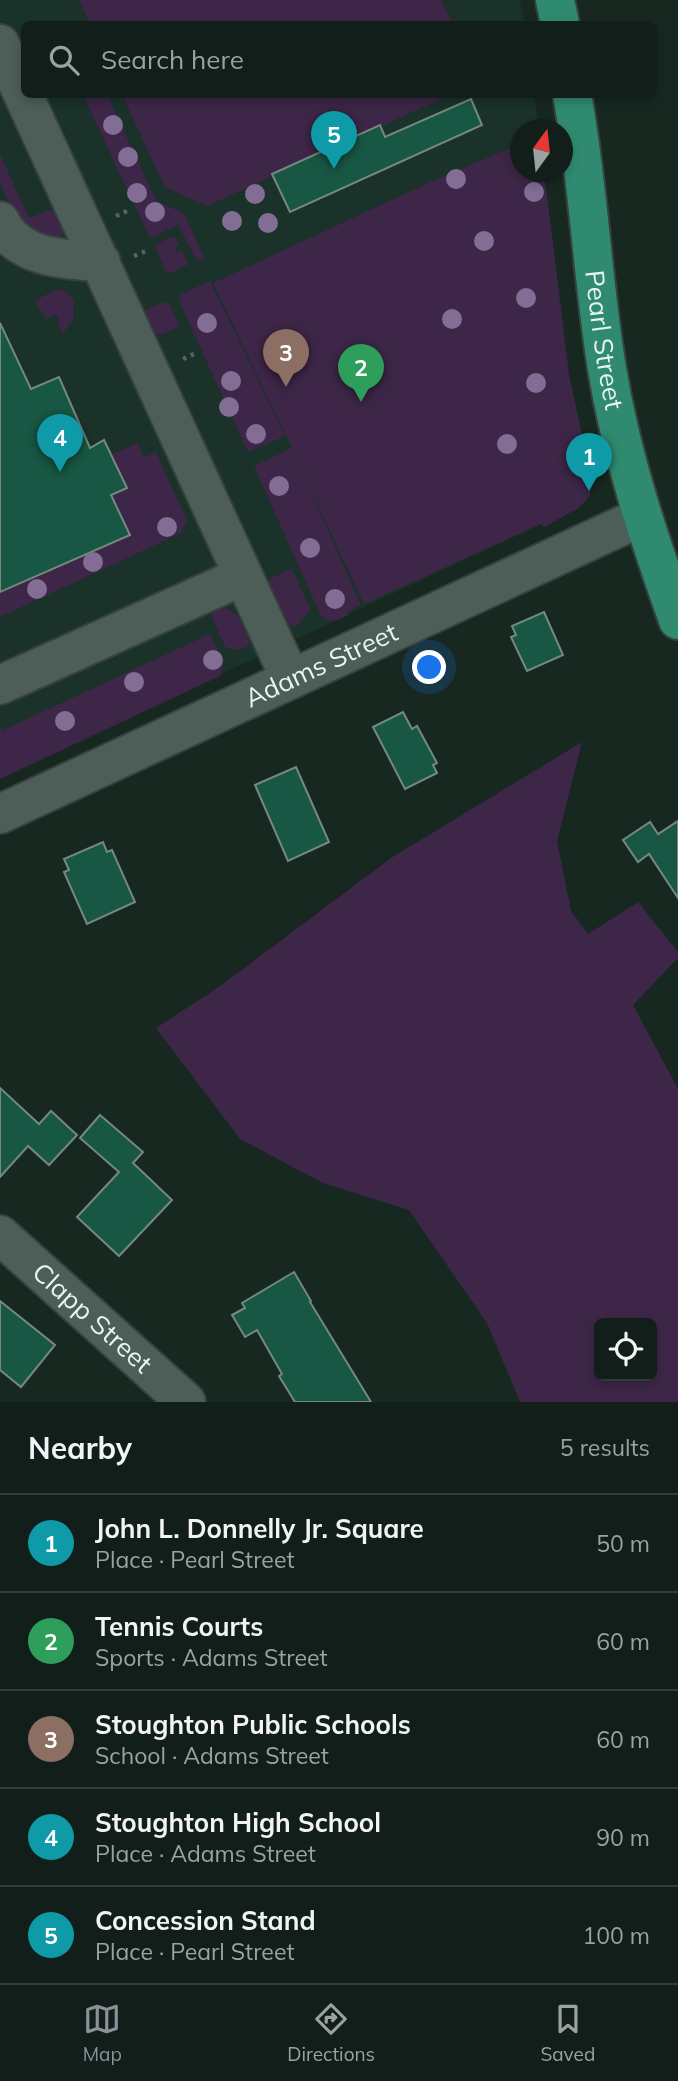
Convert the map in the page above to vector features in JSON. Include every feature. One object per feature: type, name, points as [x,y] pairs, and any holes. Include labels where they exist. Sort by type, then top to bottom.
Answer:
[{"type":"main road","points":[[555,0],[559,21]]},
{"type":"main road","name":"Pearl Street","points":[[573,98],[607,368],[626,462],[641,517],[678,620]]},
{"type":"street","points":[[0,44],[21,89]]},
{"type":"street","points":[[25,98],[290,678]]},
{"type":"street","points":[[0,220],[13,239],[30,250],[64,259],[101,262]]},
{"type":"street","name":"Adams Street","points":[[0,814],[641,517]]},
{"type":"street","points":[[0,685],[243,576]]},
{"type":"street","name":"Clapp Street","points":[[0,1235],[186,1402]]},
{"type":"shaded area","points":[[0,0],[520,0],[524,21],[21,21],[21,98],[534,98],[538,119],[510,119],[510,182],[545,182],[569,375],[592,484],[590,496],[582,505],[544,527],[541,524],[0,778]]},
{"type":"shaded area","points":[[79,0],[441,0],[452,21],[89,21]]},
{"type":"shaded area","points":[[84,98],[108,98],[157,202],[184,213],[204,257],[197,261],[178,225],[150,238]]},
{"type":"shaded area","points":[[123,98],[443,98],[207,206],[165,187]]},
{"type":"shaded area","points":[[510,148],[510,182],[545,182],[569,375],[591,476],[590,496],[577,509],[544,527],[541,524],[364,604],[302,472],[361,605],[347,612],[348,615],[341,619],[328,620],[321,616],[254,466],[292,448],[213,283],[428,183]]},
{"type":"shaded area","points":[[0,154],[29,218],[49,210],[55,211],[65,231],[59,240],[54,241],[19,224],[0,183]]},
{"type":"shaded area","points":[[174,236],[179,245],[175,248],[176,252],[181,250],[189,264],[170,273],[165,270],[154,245]]},
{"type":"shaded area","points":[[210,281],[285,436],[248,452],[179,301],[181,294]]},
{"type":"shaded area","points":[[56,289],[67,291],[74,301],[73,319],[62,335],[57,315],[46,319],[35,301]]},
{"type":"shaded area","points":[[162,302],[170,305],[179,326],[159,334],[152,333],[142,312]]},
{"type":"shaded area","points":[[137,443],[144,457],[156,452],[187,520],[181,533],[0,617],[0,592],[130,535],[111,495],[127,488],[111,455]]},
{"type":"shaded area","points":[[292,569],[310,609],[299,624],[292,627],[283,619],[267,584],[271,578]]},
{"type":"shaded area","points":[[207,606],[224,607],[240,620],[247,632],[249,646],[235,650],[225,647]]},
{"type":"shaded area","points":[[210,634],[224,664],[220,676],[0,779],[0,725],[3,730]]},
{"type":"shaded area","points":[[582,742],[557,841],[571,911],[588,934],[638,902],[678,952],[678,958],[633,1005],[678,1089],[678,1402],[520,1402],[487,1323],[409,1210],[323,1183],[240,1139],[156,1028],[219,987],[391,858]]},
{"type":"building","points":[[471,99],[482,125],[290,212],[272,174],[380,125],[385,137]]},
{"type":"building","points":[[0,323],[31,389],[59,377],[90,448],[104,440],[127,488],[111,495],[130,535],[0,592]]},
{"type":"building","points":[[544,612],[563,655],[527,671],[511,637],[516,635],[512,626]]},
{"type":"building","points":[[403,712],[412,729],[417,726],[437,763],[433,765],[437,773],[405,789],[373,727]]},
{"type":"building","points":[[296,767],[329,842],[288,861],[255,785]]},
{"type":"building","points":[[678,821],[678,898],[649,854],[638,862],[623,840],[650,822],[658,834]]},
{"type":"building","points":[[103,842],[107,852],[112,850],[135,902],[87,924],[64,872],[69,870],[64,859]]},
{"type":"building","points":[[0,1088],[39,1124],[51,1111],[77,1135],[49,1165],[28,1146],[0,1177]]},
{"type":"building","points":[[100,1115],[143,1152],[133,1163],[172,1200],[119,1256],[77,1217],[119,1172],[80,1138]]},
{"type":"building","points":[[294,1272],[371,1402],[295,1402],[257,1330],[245,1337],[232,1315],[245,1308],[242,1303]]},
{"type":"building","points":[[0,1301],[55,1345],[21,1387],[0,1370]]},
{"type":"place","name":"Concession Stand","points":[[334,169]]},
{"type":"place","name":"Stoughton Public Schools","points":[[286,387]]},
{"type":"place","name":"Tennis Courts","points":[[361,402]]},
{"type":"place","name":"Stoughton High School","points":[[60,472]]},
{"type":"place","name":"John L. Donnelly Jr. Square","points":[[589,491]]}]
